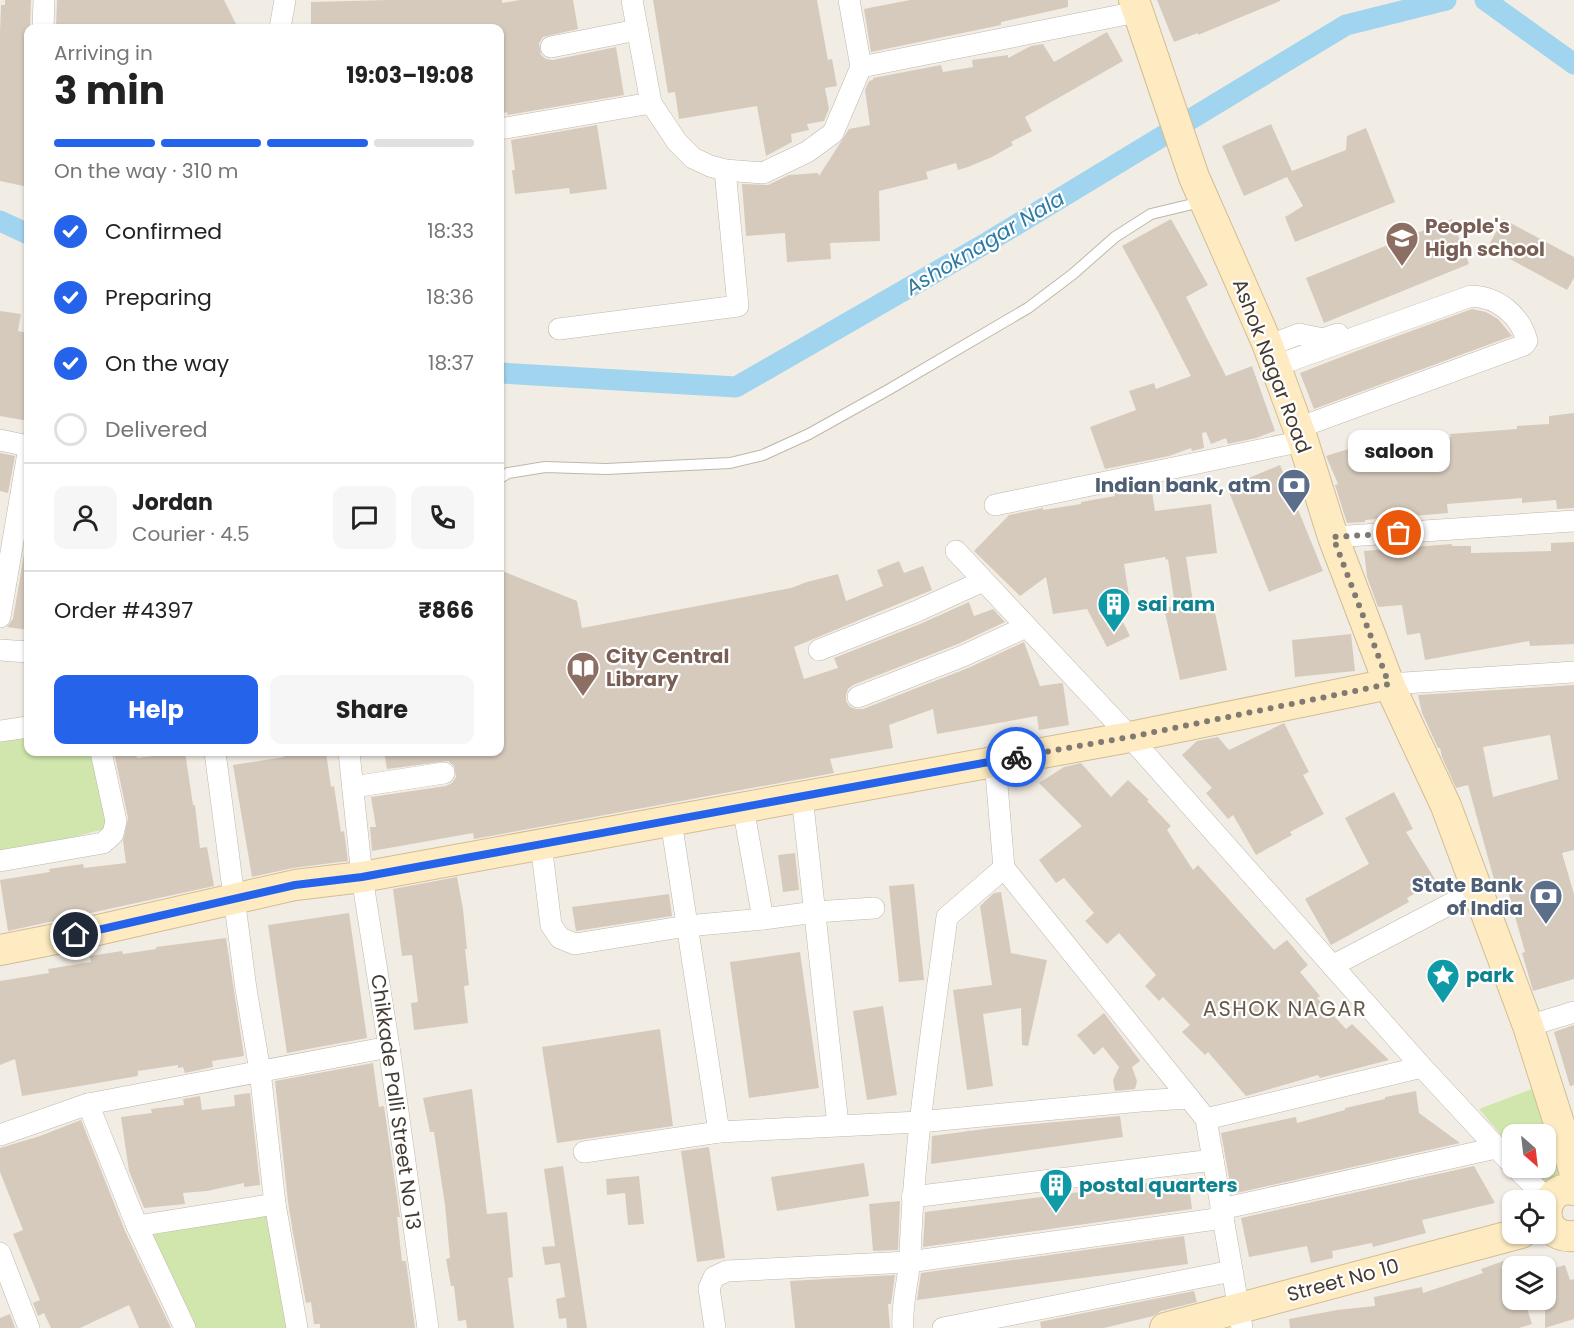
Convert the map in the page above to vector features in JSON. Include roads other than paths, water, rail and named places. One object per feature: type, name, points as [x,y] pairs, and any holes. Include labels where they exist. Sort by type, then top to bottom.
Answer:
[{"type":"street","points":[[43,24],[44,0]]},
{"type":"street","points":[[281,24],[285,0]]},
{"type":"street","points":[[632,0],[651,103],[677,142],[693,158],[725,170],[763,172],[807,152],[833,133],[861,67],[849,0]]},
{"type":"street","points":[[861,67],[1135,6]]},
{"type":"street","name":"Ashok Nagar Road","points":[[1135,6],[1200,189],[1271,356],[1300,434],[1333,537],[1389,684],[1446,806],[1528,1026],[1574,1170]]},
{"type":"street","points":[[551,47],[637,30]]},
{"type":"street","points":[[504,128],[651,103]]},
{"type":"street","points":[[559,329],[738,306],[725,170]]},
{"type":"street","points":[[1271,356],[1299,334],[1323,339],[1467,285]]},
{"type":"street","points":[[995,505],[1300,434],[1524,345],[1527,341],[1524,330],[1514,314],[1497,302],[1482,296],[1471,296],[1271,356]]},
{"type":"street","points":[[0,440],[24,445]]},
{"type":"street","points":[[0,617],[24,476]]},
{"type":"street","points":[[1333,537],[1574,521]]},
{"type":"street","points":[[956,551],[1130,737],[1502,1154]]},
{"type":"street","points":[[819,650],[915,612],[983,581]]},
{"type":"street","points":[[858,697],[963,656],[1026,627]]},
{"type":"street","points":[[0,650],[24,652]]},
{"type":"street","points":[[1,945],[233,900],[295,885],[362,877],[994,762],[1130,737],[1389,684],[1574,672]]},
{"type":"street","points":[[0,731],[24,728]]},
{"type":"street","points":[[0,861],[103,843],[113,834],[116,821],[102,756]]},
{"type":"street","points":[[215,756],[233,900],[260,1071],[275,1204],[297,1328]]},
{"type":"street","name":"Chikkade Palli Street No 13","points":[[349,756],[362,877],[389,1047],[428,1328]]},
{"type":"street","points":[[994,762],[1004,868],[1206,1119],[1240,1318]]},
{"type":"street","points":[[353,788],[444,773]]},
{"type":"street","points":[[802,796],[838,1125]]},
{"type":"street","points":[[743,807],[763,919]]},
{"type":"street","points":[[671,821],[719,1132]]},
{"type":"street","points":[[541,844],[551,925],[560,938],[575,944],[687,926],[874,908]]},
{"type":"street","points":[[903,1328],[902,1312],[909,1262],[919,1122],[947,917],[1004,868]]},
{"type":"street","points":[[1332,966],[1477,890]]},
{"type":"street","points":[[1528,1026],[1574,1012]]},
{"type":"street","points":[[0,1135],[88,1104],[389,1047]]},
{"type":"street","points":[[1206,1119],[1422,1067]]},
{"type":"street","points":[[584,1152],[719,1132],[919,1122],[1189,1098]]},
{"type":"street","points":[[88,1104],[137,1226],[185,1328]]},
{"type":"street","points":[[715,1328],[709,1288],[714,1277],[727,1271],[909,1262],[1222,1214],[1496,1148]]},
{"type":"street","points":[[912,1197],[1214,1160]]},
{"type":"street","points":[[1524,1178],[1558,1216]]},
{"type":"street","points":[[137,1226],[275,1204]]},
{"type":"street","name":"Street No 10","points":[[1165,1328],[1240,1318],[1502,1239]]},
{"type":"street","points":[[0,1253],[29,1328]]},
{"type":"street","points":[[943,1328],[1232,1270]]},
{"type":"lane","points":[[504,476],[545,467],[606,469],[718,464],[763,455],[809,434],[1028,308],[1073,274],[1115,237],[1151,214],[1200,189]]},
{"type":"waterway","name":"Ashoknagar Nala","points":[[504,373],[736,387],[988,242],[1346,25],[1446,0]]},
{"type":"waterway","name":"Ashoknagar Nala","points":[[1485,0],[1574,64]]},
{"type":"waterway","name":"Ashoknagar Nala","points":[[0,221],[24,232]]},
{"type":"place","name":"People's High school","points":[[1402,267]]},
{"type":"place","name":"Indian bank, atm","points":[[1294,514]]},
{"type":"place","name":"saloon","points":[[1399,533]]},
{"type":"place","name":"sai ram","points":[[1114,633]]},
{"type":"place","name":"City Central Library","points":[[583,697]]},
{"type":"place","name":"State Bank of India","points":[[1546,925]]},
{"type":"place","name":"park","points":[[1443,1004]]},
{"type":"place","name":"postal quarters","points":[[1056,1214]]},
{"type":"district","name":"ASHOK NAGAR","points":[[1285,1009]]}]
